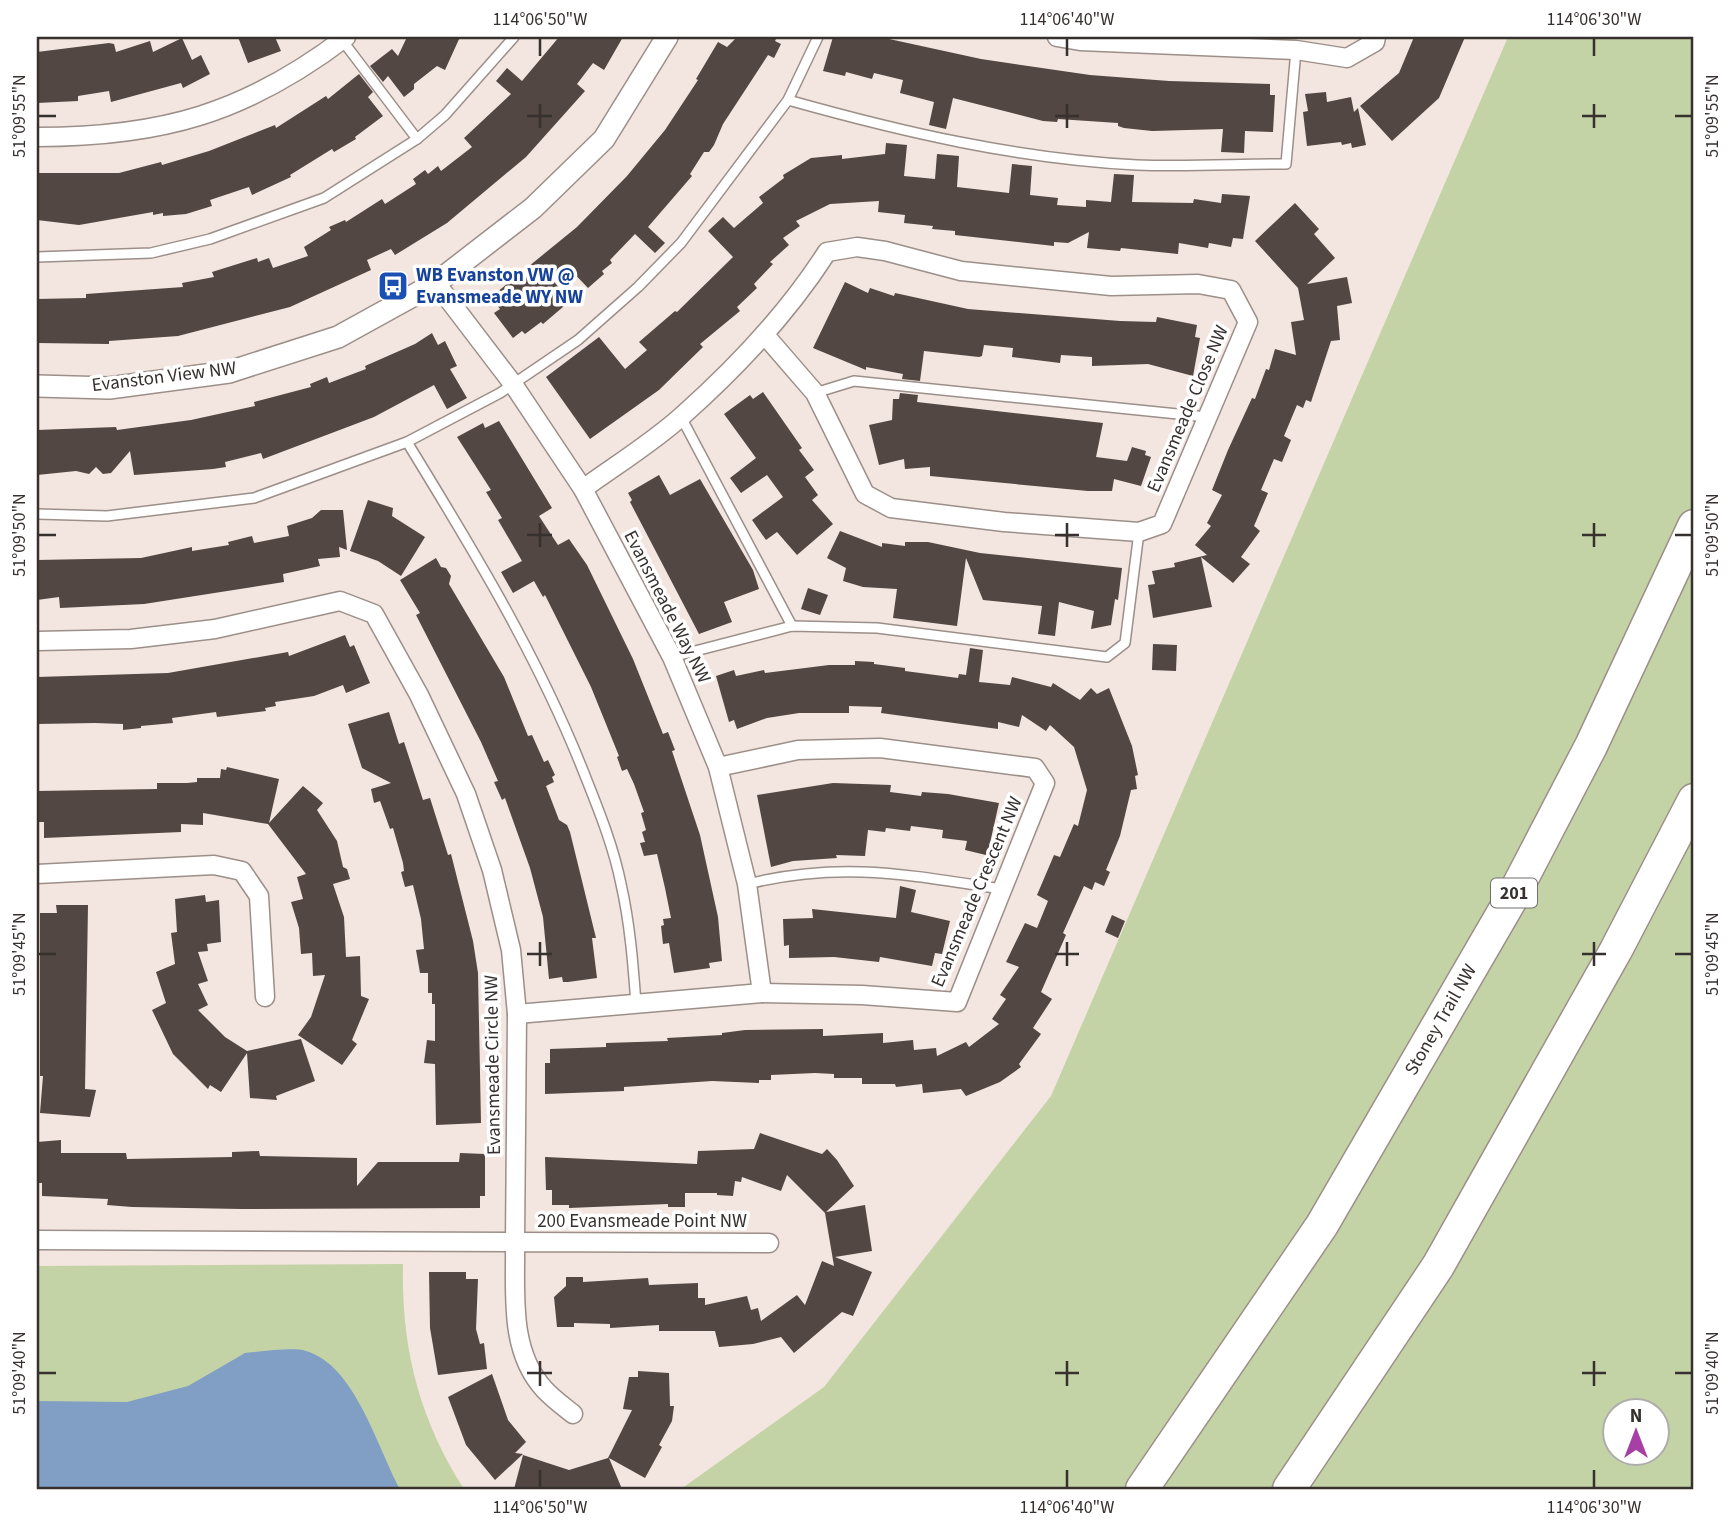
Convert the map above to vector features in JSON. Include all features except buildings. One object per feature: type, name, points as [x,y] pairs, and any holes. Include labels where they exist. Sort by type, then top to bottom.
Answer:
[{"type":"highway","name":"Stoney Trail NW","points":[[1142,1489],[1308,1246],[1514,894],[1591,746],[1694,526]]},
{"type":"highway","points":[[1289,1489],[1394,1336],[1438,1266],[1616,950],[1694,800]]},
{"type":"highway","points":[[1122,1489],[1308,1246]]},
{"type":"highway","points":[[1314,1489],[1335,1460],[1394,1336]]},
{"type":"street","name":"Evanston View NW","points":[[37,386],[109,388],[229,372],[338,337],[436,283],[533,208],[604,139],[667,37]]},
{"type":"street","points":[[1057,37],[1296,50],[1347,58],[1375,42],[1376,37]]},
{"type":"street","points":[[37,137],[105,135],[170,125],[222,109],[270,89],[343,38]]},
{"type":"street","name":"Evansmeade Close NW","points":[[583,489],[681,417],[764,334],[804,288],[827,252],[857,247],[885,251],[961,271],[1111,286],[1198,284],[1231,290],[1248,322],[1162,524],[1139,532]]},
{"type":"street","name":"Evansmeade Way NW","points":[[436,283],[513,384],[583,489],[672,657],[718,767],[747,884],[762,993]]},
{"type":"street","points":[[764,334],[815,393],[865,494],[891,508],[1004,522],[1139,532]]},
{"type":"street","name":"Evansmeade Circle NW","points":[[37,641],[131,639],[215,629],[340,601],[374,614],[419,695],[466,794],[492,870],[511,950],[517,1014],[517,1332],[527,1361],[543,1388],[573,1414]]},
{"type":"street","name":"Evansmeade Crescent NW","points":[[517,1014],[762,993],[862,995],[957,1002],[1045,783],[1035,768],[880,748],[798,750],[718,767]]},
{"type":"street","points":[[37,874],[214,865],[242,871],[259,896],[265,997]]},
{"type":"street","points":[[37,1240],[515,1242]]},
{"type":"street","name":"200 Evansmeade Point NW","points":[[515,1242],[769,1243]]},
{"type":"lane","points":[[37,257],[151,253],[210,239],[324,198],[417,139],[445,115],[514,37]]},
{"type":"lane","points":[[37,514],[107,516],[254,498],[407,442],[513,384],[578,340],[681,243],[788,100],[818,37]]},
{"type":"lane","points":[[343,38],[417,139]]},
{"type":"lane","points":[[788,100],[895,130],[1008,151],[1137,165],[1286,164],[1296,50]]},
{"type":"lane","points":[[815,393],[854,381],[1207,417]]},
{"type":"lane","points":[[681,417],[792,626]]},
{"type":"lane","points":[[407,442],[485,568],[556,703],[603,824],[621,881],[632,940],[636,1004]]},
{"type":"lane","points":[[672,657],[792,626],[877,628],[1107,657],[1125,643],[1139,532]]},
{"type":"lane","points":[[747,884],[790,874],[872,870],[1002,889]]},
{"type":"green space","points":[[1508,37],[1694,37],[1694,1489],[681,1489],[824,1387],[1051,1096]]},
{"type":"green space","points":[[403,1264],[405,1324],[416,1381],[435,1436],[464,1489],[37,1489],[37,1266]]},
{"type":"water","points":[[306,1351],[323,1359],[338,1373],[363,1410],[400,1489],[37,1489],[37,1401],[127,1402],[188,1386],[245,1353]]},
{"type":"place","name":"WB Evanston VW @ Evansmeade WY NW","points":[[393,286]]}]
